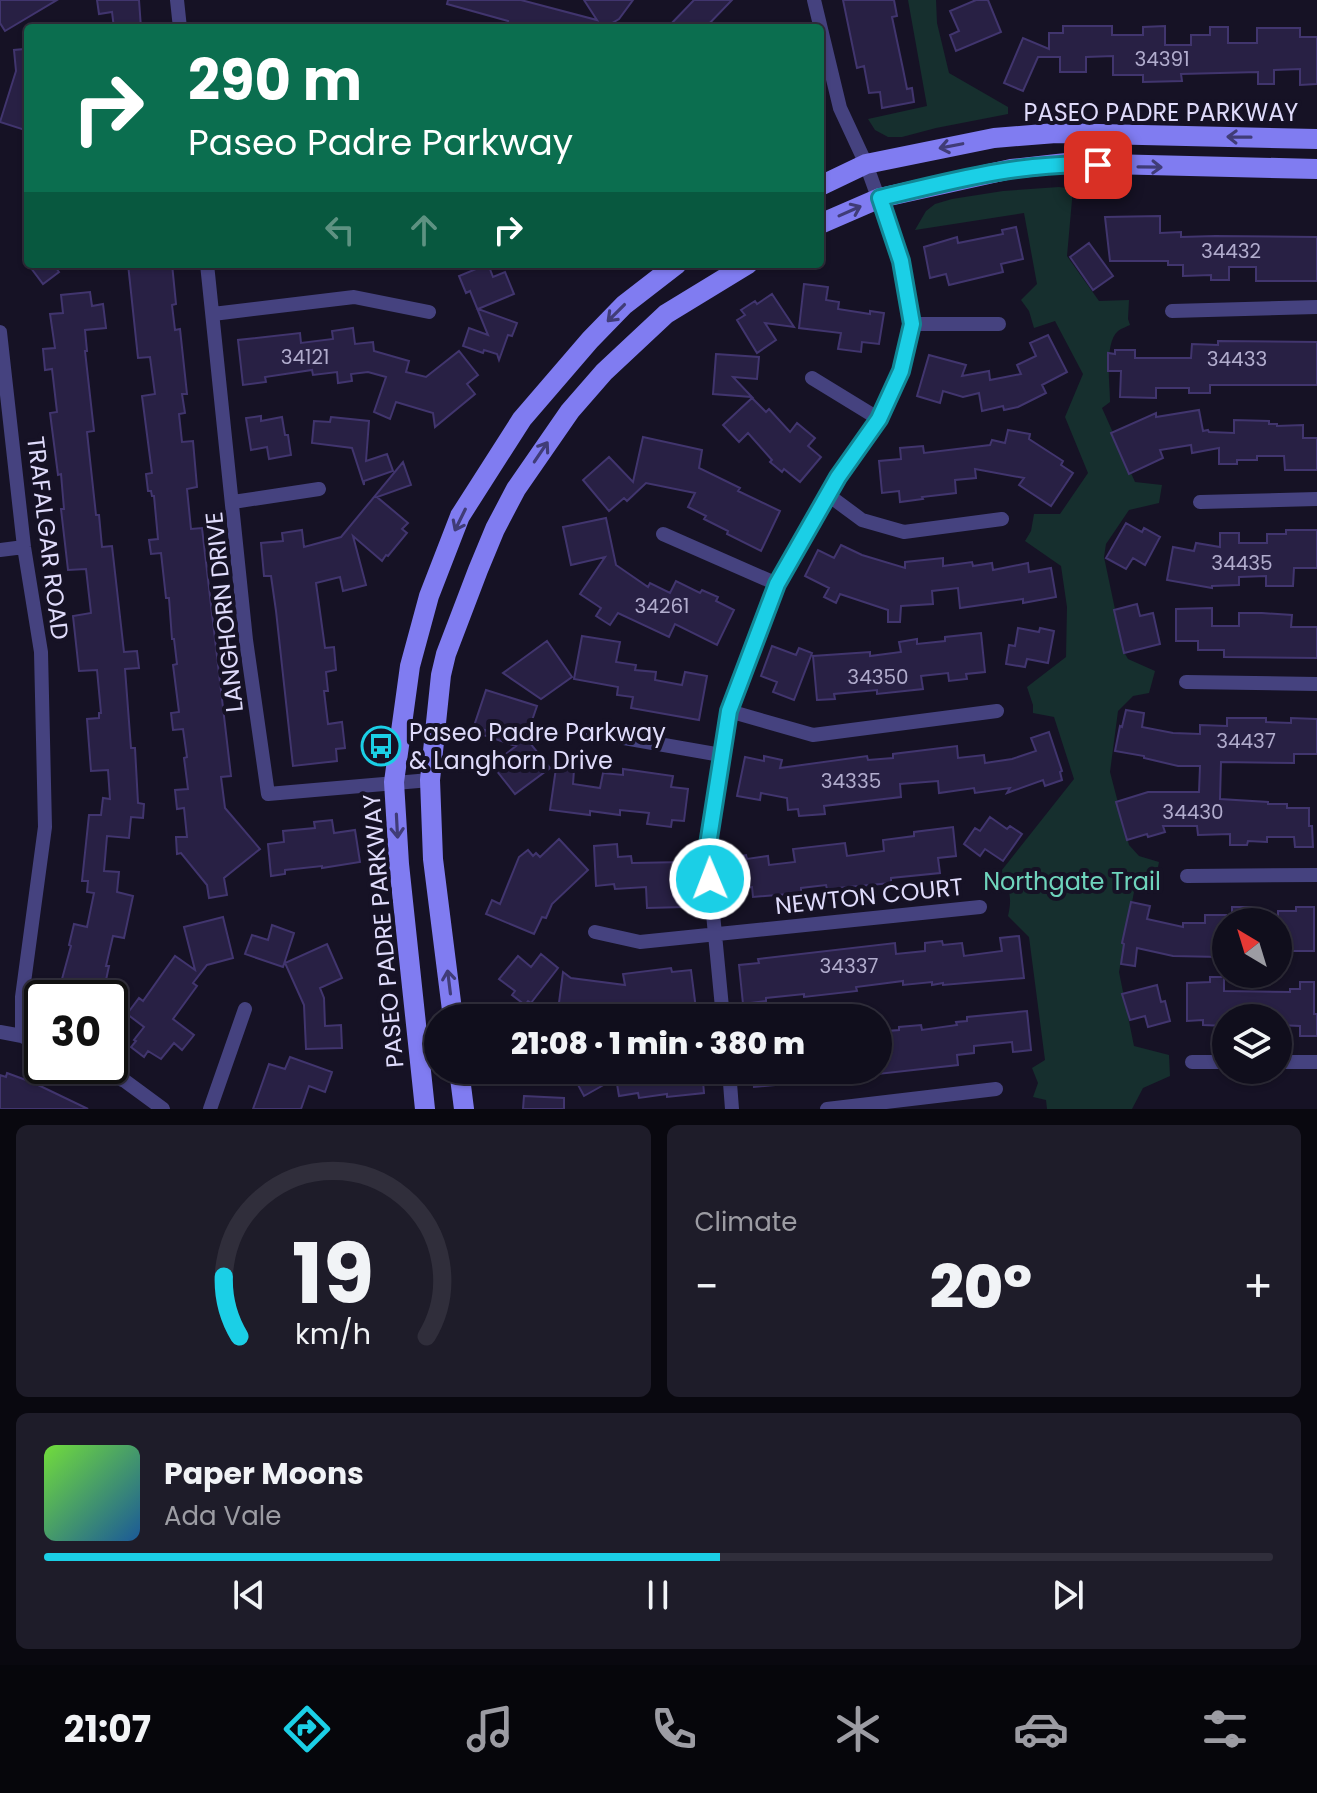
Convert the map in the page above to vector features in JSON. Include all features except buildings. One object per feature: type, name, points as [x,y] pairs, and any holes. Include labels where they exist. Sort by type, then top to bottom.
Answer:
[{"type":"main road","name":"PASEO PADRE PARKWAY","points":[[824,184],[866,164],[994,138],[1056,133],[1317,139]]},
{"type":"main road","points":[[824,222],[880,198],[1011,169],[1066,163],[1317,169]]},
{"type":"main road","name":"PASEO PADRE PARKWAY","points":[[425,1109],[399,864],[394,782],[410,666],[429,596],[460,516],[522,419],[624,305],[672,268]]},
{"type":"main road","points":[[451,1004],[433,859],[430,780],[446,654],[495,529],[516,489],[570,411],[604,372],[666,314],[741,268]]},
{"type":"main road","points":[[461,1084],[464,1109]]},
{"type":"street","points":[[177,0],[180,24]]},
{"type":"street","points":[[814,0],[819,24]]},
{"type":"street","points":[[722,1004],[707,851],[729,711],[777,584],[827,494],[879,419],[901,371],[912,324],[901,261],[880,198],[840,108],[824,46]]},
{"type":"street","name":"LANGHORN DRIVE","points":[[207,268],[246,640],[268,794],[430,780]]},
{"type":"street","points":[[213,314],[354,297],[429,312]]},
{"type":"street","points":[[1172,311],[1317,307]]},
{"type":"street","points":[[912,324],[999,324]]},
{"type":"street","name":"TRAFALGAR ROAD","points":[[0,332],[24,547],[41,652],[45,827],[22,997],[22,1036]]},
{"type":"street","points":[[812,378],[879,419]]},
{"type":"street","points":[[233,502],[319,489]]},
{"type":"street","points":[[827,494],[862,520],[904,532],[1002,519]]},
{"type":"street","points":[[1200,502],[1317,499]]},
{"type":"street","points":[[663,534],[777,584]]},
{"type":"street","points":[[0,550],[24,547]]},
{"type":"street","points":[[1186,682],[1317,684]]},
{"type":"street","points":[[729,711],[813,735],[997,711]]},
{"type":"street","points":[[590,732],[721,755]]},
{"type":"street","points":[[1187,876],[1317,875]]},
{"type":"street","name":"NEWTON COURT","points":[[595,932],[640,942],[980,907]]},
{"type":"street","points":[[210,1109],[245,1009]]},
{"type":"street","points":[[0,1032],[22,1036]]},
{"type":"street","points":[[1192,1062],[1212,1062]]},
{"type":"street","points":[[1292,1062],[1317,1062]]},
{"type":"street","points":[[128,1083],[163,1109]]},
{"type":"street","points":[[730,1084],[732,1109]]},
{"type":"street","points":[[827,1109],[996,1089]]},
{"type":"green space","points":[[908,0],[936,0],[937,23],[949,73],[1008,107],[1008,114],[902,137],[888,137],[875,130],[868,119],[927,106]]},
{"type":"green space","name":"Northgate Trail","points":[[1073,189],[1067,256],[1099,301],[1129,300],[1130,325],[1118,331],[1111,345],[1110,402],[1102,408],[1135,482],[1162,485],[1159,503],[1129,510],[1106,544],[1104,557],[1124,652],[1128,659],[1155,671],[1149,693],[1133,696],[1118,711],[1110,772],[1129,845],[1139,856],[1159,862],[1155,882],[1136,881],[1119,972],[1134,1046],[1169,1055],[1170,1076],[1143,1088],[1132,1109],[1047,1109],[1046,1100],[1033,1097],[1038,1083],[1032,1068],[1045,1060],[1029,937],[1008,916],[1009,894],[1006,884],[998,875],[1074,779],[1054,717],[1033,713],[1027,687],[1066,657],[1067,607],[1061,566],[1025,541],[1031,531],[1034,514],[1060,514],[1088,473],[1065,417],[1083,374],[1055,321],[1034,328],[1029,311],[1021,300],[1037,284],[1024,213],[915,230],[926,211],[935,204],[1003,191]]},
{"type":"place","name":"Paseo Padre Parkway & Langhorn Drive","points":[[381,746]]},
{"type":"route","points":[[710,879],[707,851],[729,711],[777,584],[827,494],[879,419],[901,371],[912,324],[901,261],[880,198],[1011,169],[1066,163],[1098,165]]}]
